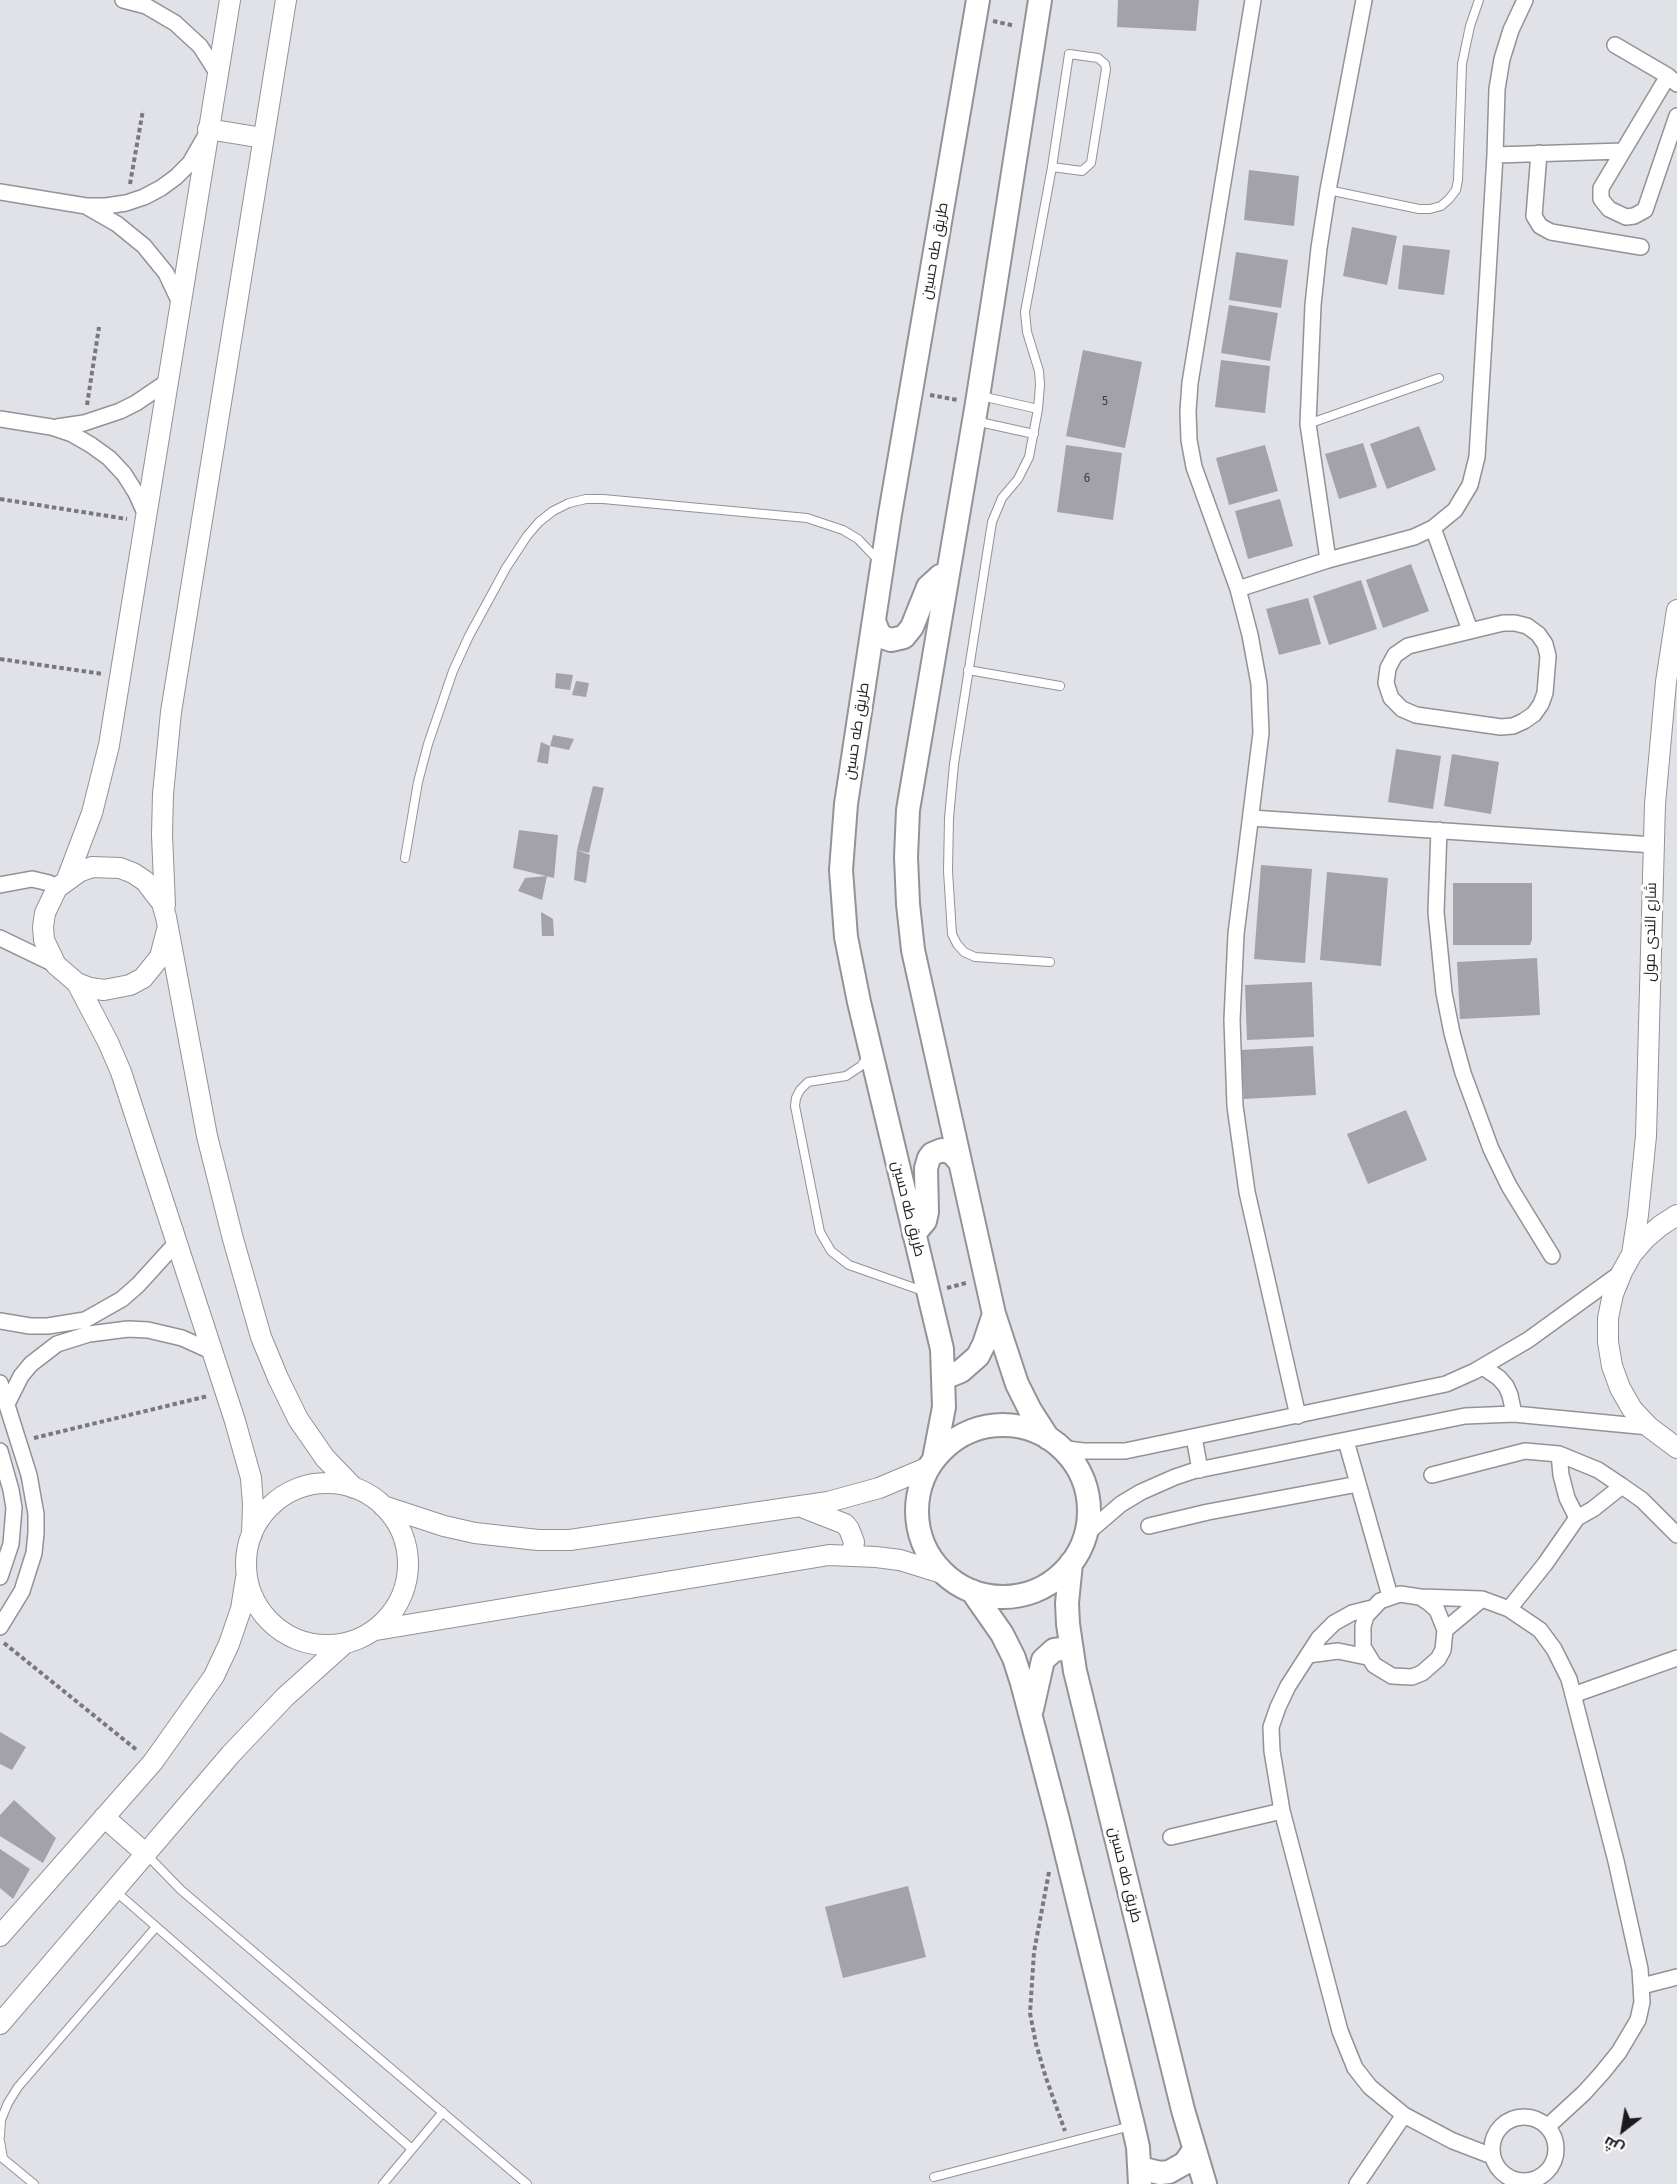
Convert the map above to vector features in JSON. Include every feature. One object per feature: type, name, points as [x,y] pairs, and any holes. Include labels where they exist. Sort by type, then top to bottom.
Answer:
[{"type":"main road","points":[[1040,0],[976,406],[908,810],[906,857],[913,950],[994,1314],[1017,1384],[1030,1410],[1080,1473],[1085,1488],[1089,1519],[1086,1534],[1071,1563],[1048,1584],[1019,1595],[987,1595],[972,1591],[945,1574],[925,1547],[917,1515],[922,1482],[931,1463],[957,1438],[987,1426],[1018,1427],[1054,1443]]},
{"type":"main road","name":"طريق طه حسين","points":[[931,1463],[944,1407],[940,1340],[846,937],[841,870],[846,804],[882,565],[976,9]]},
{"type":"main road","points":[[874,621],[879,634],[885,638],[891,640],[904,637],[912,627],[928,587],[940,576],[948,574]]},
{"type":"main road","points":[[914,1234],[925,1221],[927,1212],[926,1168],[929,1158],[932,1154],[942,1150],[952,1153],[959,1161]]},
{"type":"main road","points":[[944,1378],[961,1371],[978,1356],[994,1314]]},
{"type":"main road","name":"طريق طه حسين","points":[[1071,1563],[1067,1604],[1070,1648],[1183,2110],[1205,2184]]},
{"type":"main road","points":[[972,1591],[993,1619],[1010,1650],[1022,1683],[1133,2125],[1140,2176],[1169,2172],[1185,2163],[1194,2150]]},
{"type":"main road","points":[[1031,1716],[1043,1660],[1054,1650],[1070,1648]]},
{"type":"street","points":[[128,0],[146,6],[175,23],[200,46],[218,74]]},
{"type":"street","points":[[230,0],[102,779],[92,813],[62,884],[47,906],[43,927],[44,940],[56,965],[65,975],[77,983],[104,990],[130,985],[143,978],[160,957],[166,923],[162,835],[166,753],[286,0]]},
{"type":"street","points":[[1252,0],[1192,372],[1188,411],[1189,440],[1194,467],[1238,589],[1259,684],[1261,733],[1236,934],[1232,1020],[1235,1106],[1247,1192],[1298,1416]]},
{"type":"street","points":[[1328,560],[1308,424],[1313,305],[1328,190],[1364,0]]},
{"type":"street","points":[[1238,589],[1328,560],[1414,537],[1433,528],[1455,510],[1470,485],[1477,457],[1497,89],[1502,59],[1524,0]]},
{"type":"street","points":[[1616,45],[1672,80],[1623,151],[1601,188],[1601,199],[1604,205],[1626,217],[1640,214],[1648,204],[1677,116]]},
{"type":"street","points":[[208,129],[263,138]]},
{"type":"street","points":[[0,192],[86,206],[126,203],[153,193],[176,177],[201,147],[208,129]]},
{"type":"street","points":[[1495,155],[1623,151]]},
{"type":"street","points":[[1539,153],[1534,216],[1540,226],[1551,232],[1641,247]]},
{"type":"street","points":[[86,206],[117,224],[144,246],[166,273],[181,305]]},
{"type":"street","points":[[51,427],[102,418],[136,403],[167,382]]},
{"type":"street","points":[[0,419],[51,427],[72,434],[91,445],[109,458],[124,474],[136,492],[145,517]]},
{"type":"street","points":[[1433,528],[1470,630]]},
{"type":"street","name":"شارع الندى مول","points":[[1632,1254],[1642,1186],[1646,1136],[1654,845],[1666,682],[1677,610]]},
{"type":"street","points":[[1515,622],[1533,630],[1545,644],[1548,656],[1545,693],[1534,714],[1524,722],[1501,727],[1416,715],[1402,709],[1391,698],[1386,683],[1388,668],[1395,655],[1408,646],[1470,630],[1515,622]]},
{"type":"street","points":[[1251,818],[1654,845]]},
{"type":"street","points":[[1439,830],[1436,891],[1439,953],[1444,993],[1458,1053],[1476,1111],[1491,1149],[1509,1186],[1552,1256]]},
{"type":"street","points":[[0,885],[32,879],[62,884],[79,872],[93,867],[120,868],[145,881],[162,903],[207,1136],[232,1239],[261,1337],[298,1419],[325,1458],[354,1488]]},
{"type":"street","points":[[0,938],[56,965]]},
{"type":"street","points":[[77,983],[104,1032],[121,1072],[226,1391],[251,1478],[252,1534],[246,1562],[251,1592],[258,1607],[280,1631],[311,1644],[344,1644],[376,1630],[389,1618],[399,1603],[408,1570],[403,1535],[383,1506],[369,1495],[354,1488],[336,1484],[302,1487],[286,1494],[272,1505],[260,1518],[252,1534]]},
{"type":"street","points":[[1677,1215],[1659,1226],[1632,1254],[1613,1294],[1608,1318],[1609,1350],[1620,1388],[1632,1409],[1663,1438],[1677,1458]]},
{"type":"street","points":[[7,1404],[21,1376],[31,1364],[57,1344],[87,1327],[122,1299],[178,1241]]},
{"type":"street","points":[[1054,1443],[1083,1451],[1125,1451],[1446,1384],[1483,1367],[1528,1340],[1622,1272]]},
{"type":"street","points":[[0,1320],[30,1326],[148,1330],[182,1338],[213,1352]]},
{"type":"street","points":[[1483,1367],[1506,1386],[1514,1414]]},
{"type":"street","points":[[0,1383],[34,1494],[36,1514],[36,1533],[29,1572],[17,1600],[0,1627]]},
{"type":"street","points":[[1086,1534],[1102,1518],[1141,1492],[1175,1477],[1464,1416],[1514,1414],[1663,1438]]},
{"type":"street","points":[[1194,1437],[1200,1470]]},
{"type":"street","points":[[1346,1441],[1390,1596]]},
{"type":"street","points":[[0,1451],[14,1508],[11,1544],[0,1577]]},
{"type":"street","points":[[1432,1475],[1525,1451],[1559,1454],[1598,1470],[1622,1486],[1649,1507],[1677,1535]]},
{"type":"street","points":[[1559,1454],[1567,1498],[1577,1518]]},
{"type":"street","points":[[383,1506],[413,1517],[475,1533],[538,1540],[570,1540],[801,1507],[854,1496],[896,1481],[931,1463]]},
{"type":"street","points":[[1149,1526],[1209,1512],[1358,1484]]},
{"type":"street","points":[[1509,1609],[1545,1564],[1577,1518],[1608,1499],[1622,1486]]},
{"type":"street","points":[[801,1507],[845,1524],[854,1542],[852,1555]]},
{"type":"street","points":[[376,1630],[805,1558],[852,1555],[900,1560],[945,1574]]},
{"type":"street","points":[[6,1562],[29,1572]]},
{"type":"street","points":[[0,1936],[153,1762],[214,1676],[229,1644],[241,1609],[247,1576]]},
{"type":"street","points":[[1492,2156],[1453,2141],[1404,2115],[1370,2087],[1355,2068],[1346,2049],[1282,1811],[1273,1759],[1272,1727],[1288,1686],[1319,1638],[1334,1623],[1352,1613],[1372,1608],[1390,1596],[1400,1594],[1482,1599],[1509,1609],[1540,1630],[1554,1648],[1569,1679],[1616,1861],[1640,1969],[1642,2002],[1638,2020],[1619,2052],[1584,2093],[1547,2127]]},
{"type":"street","points":[[1372,1608],[1363,1626],[1363,1647],[1367,1657],[1382,1672],[1392,1676],[1412,1677],[1431,1668],[1438,1659],[1443,1650],[1445,1630],[1437,1610],[1420,1597]]},
{"type":"street","points":[[1445,1630],[1482,1599]]},
{"type":"street","points":[[0,2024],[145,1853],[258,1725],[344,1644]]},
{"type":"street","points":[[1308,1655],[1338,1651],[1367,1657]]},
{"type":"street","points":[[1573,1695],[1677,1658]]},
{"type":"street","points":[[1171,1837],[1282,1811]]},
{"type":"street","points":[[104,1817],[145,1853]]},
{"type":"street","points":[[1642,1986],[1677,1977]]},
{"type":"street","points":[[1358,2184],[1404,2115]]},
{"type":"street","points":[[1519,2117],[1534,2119],[1547,2127],[1554,2139],[1556,2154],[1546,2180],[1511,2179],[1499,2169],[1491,2149],[1495,2134],[1505,2123],[1519,2117]]},
{"type":"lane","points":[[1328,190],[1430,209],[1441,206],[1449,199],[1456,190],[1458,180],[1462,64],[1470,26],[1479,0]]},
{"type":"lane","points":[[1050,962],[975,957],[964,952],[957,944],[952,933],[948,871],[948,818],[968,670],[994,516],[1002,498],[1024,468],[1029,457],[1038,409],[1039,371],[1027,332],[1025,312],[1070,54],[1098,58],[1105,64],[1106,69],[1091,163],[1082,171],[1052,167]]},
{"type":"lane","points":[[1308,424],[1439,378]]},
{"type":"lane","points":[[976,406],[1038,409]]},
{"type":"lane","points":[[976,406],[1034,434]]},
{"type":"lane","points":[[405,858],[416,792],[428,744],[453,671],[506,568],[533,529],[553,511],[577,501],[603,499],[807,518],[843,530],[858,539],[882,565]]},
{"type":"lane","points":[[968,670],[1060,686]]},
{"type":"lane","points":[[871,1052],[861,1066],[846,1076],[808,1082],[796,1098],[795,1106],[820,1232],[831,1251],[849,1265],[929,1293]]},
{"type":"lane","points":[[145,1853],[181,1890],[527,2184]]},
{"type":"lane","points":[[114,1890],[412,2149]]},
{"type":"lane","points":[[0,2136],[1,2120],[18,2087],[156,1927]]},
{"type":"lane","points":[[382,2184],[443,2112]]},
{"type":"lane","points":[[934,2177],[1133,2125]]},
{"type":"lane","points":[[0,2141],[1,2157],[34,2184]]},
{"type":"path","points":[[976,9],[1035,30]]},
{"type":"path","points":[[126,203],[142,110]]},
{"type":"path","points":[[84,423],[99,327]]},
{"type":"path","points":[[911,392],[976,406]]},
{"type":"path","points":[[0,499],[145,517]]},
{"type":"path","points":[[0,659],[119,677]]},
{"type":"path","points":[[929,1293],[985,1278]]},
{"type":"path","points":[[19,1441],[226,1391]]},
{"type":"path","points":[[0,1640],[153,1762]]},
{"type":"path","points":[[1050,1864],[1034,1953],[1030,2013],[1046,2078],[1070,2143]]},
{"type":"building","points":[[1118,0],[1199,0],[1196,31],[1117,27]]},
{"type":"building","points":[[1249,170],[1299,176],[1294,226],[1244,220]]},
{"type":"building","points":[[1352,227],[1397,236],[1387,285],[1343,276]]},
{"type":"building","points":[[1403,245],[1450,250],[1444,295],[1398,289]]},
{"type":"building","points":[[1236,252],[1288,260],[1281,308],[1229,300]]},
{"type":"building","points":[[1229,305],[1278,313],[1270,361],[1221,353]]},
{"type":"building","points":[[1083,350],[1142,362],[1125,448],[1066,436]]},
{"type":"building","points":[[1221,360],[1270,366],[1265,413],[1215,407]]},
{"type":"building","points":[[1419,426],[1436,470],[1387,489],[1370,444]]},
{"type":"building","points":[[1363,443],[1377,487],[1339,499],[1325,454]]},
{"type":"building","points":[[1066,445],[1122,453],[1113,520],[1057,512]]},
{"type":"building","points":[[1265,445],[1278,491],[1229,505],[1216,458]]},
{"type":"building","points":[[1280,499],[1293,546],[1248,559],[1235,511]]},
{"type":"building","points":[[1411,564],[1429,611],[1383,628],[1366,580]]},
{"type":"building","points":[[1361,580],[1377,629],[1329,645],[1313,596]]},
{"type":"building","points":[[1308,598],[1321,644],[1279,655],[1266,609]]},
{"type":"building","points":[[556,673],[573,675],[570,690],[555,688]]},
{"type":"building","points":[[576,681],[589,683],[586,697],[572,695]]},
{"type":"building","points":[[553,735],[574,739],[569,750],[550,746]]},
{"type":"building","points":[[541,742],[550,746],[548,764],[537,762]]},
{"type":"building","points":[[1396,749],[1441,756],[1433,809],[1388,802]]},
{"type":"building","points":[[1452,754],[1499,762],[1491,814],[1444,806]]},
{"type":"building","points":[[593,786],[604,788],[589,853],[577,850]]},
{"type":"building","points":[[519,830],[558,835],[554,878],[513,868]]},
{"type":"building","points":[[577,850],[590,855],[586,883],[574,880]]},
{"type":"building","points":[[1261,865],[1312,869],[1305,963],[1254,959]]},
{"type":"building","points":[[1327,872],[1388,878],[1381,966],[1320,960]]},
{"type":"building","points":[[547,876],[542,900],[518,891],[525,878]]},
{"type":"building","points":[[1453,883],[1532,883],[1532,940],[1530,945],[1453,945]]},
{"type":"building","points":[[541,912],[553,919],[554,936],[542,936]]},
{"type":"building","points":[[1537,958],[1540,1015],[1460,1019],[1457,962]]},
{"type":"building","points":[[1312,982],[1314,1037],[1247,1040],[1245,985]]},
{"type":"building","points":[[1313,1046],[1316,1095],[1244,1099],[1241,1050]]},
{"type":"building","points":[[1406,1110],[1427,1160],[1368,1184],[1347,1134]]},
{"type":"building","points":[[0,1732],[26,1747],[12,1770],[0,1764]]},
{"type":"building","points":[[14,1800],[56,1838],[43,1863],[0,1836],[0,1815]]},
{"type":"building","points":[[0,1849],[30,1869],[13,1899],[0,1888]]},
{"type":"building","points":[[908,1886],[926,1957],[843,1978],[825,1907]]}]
